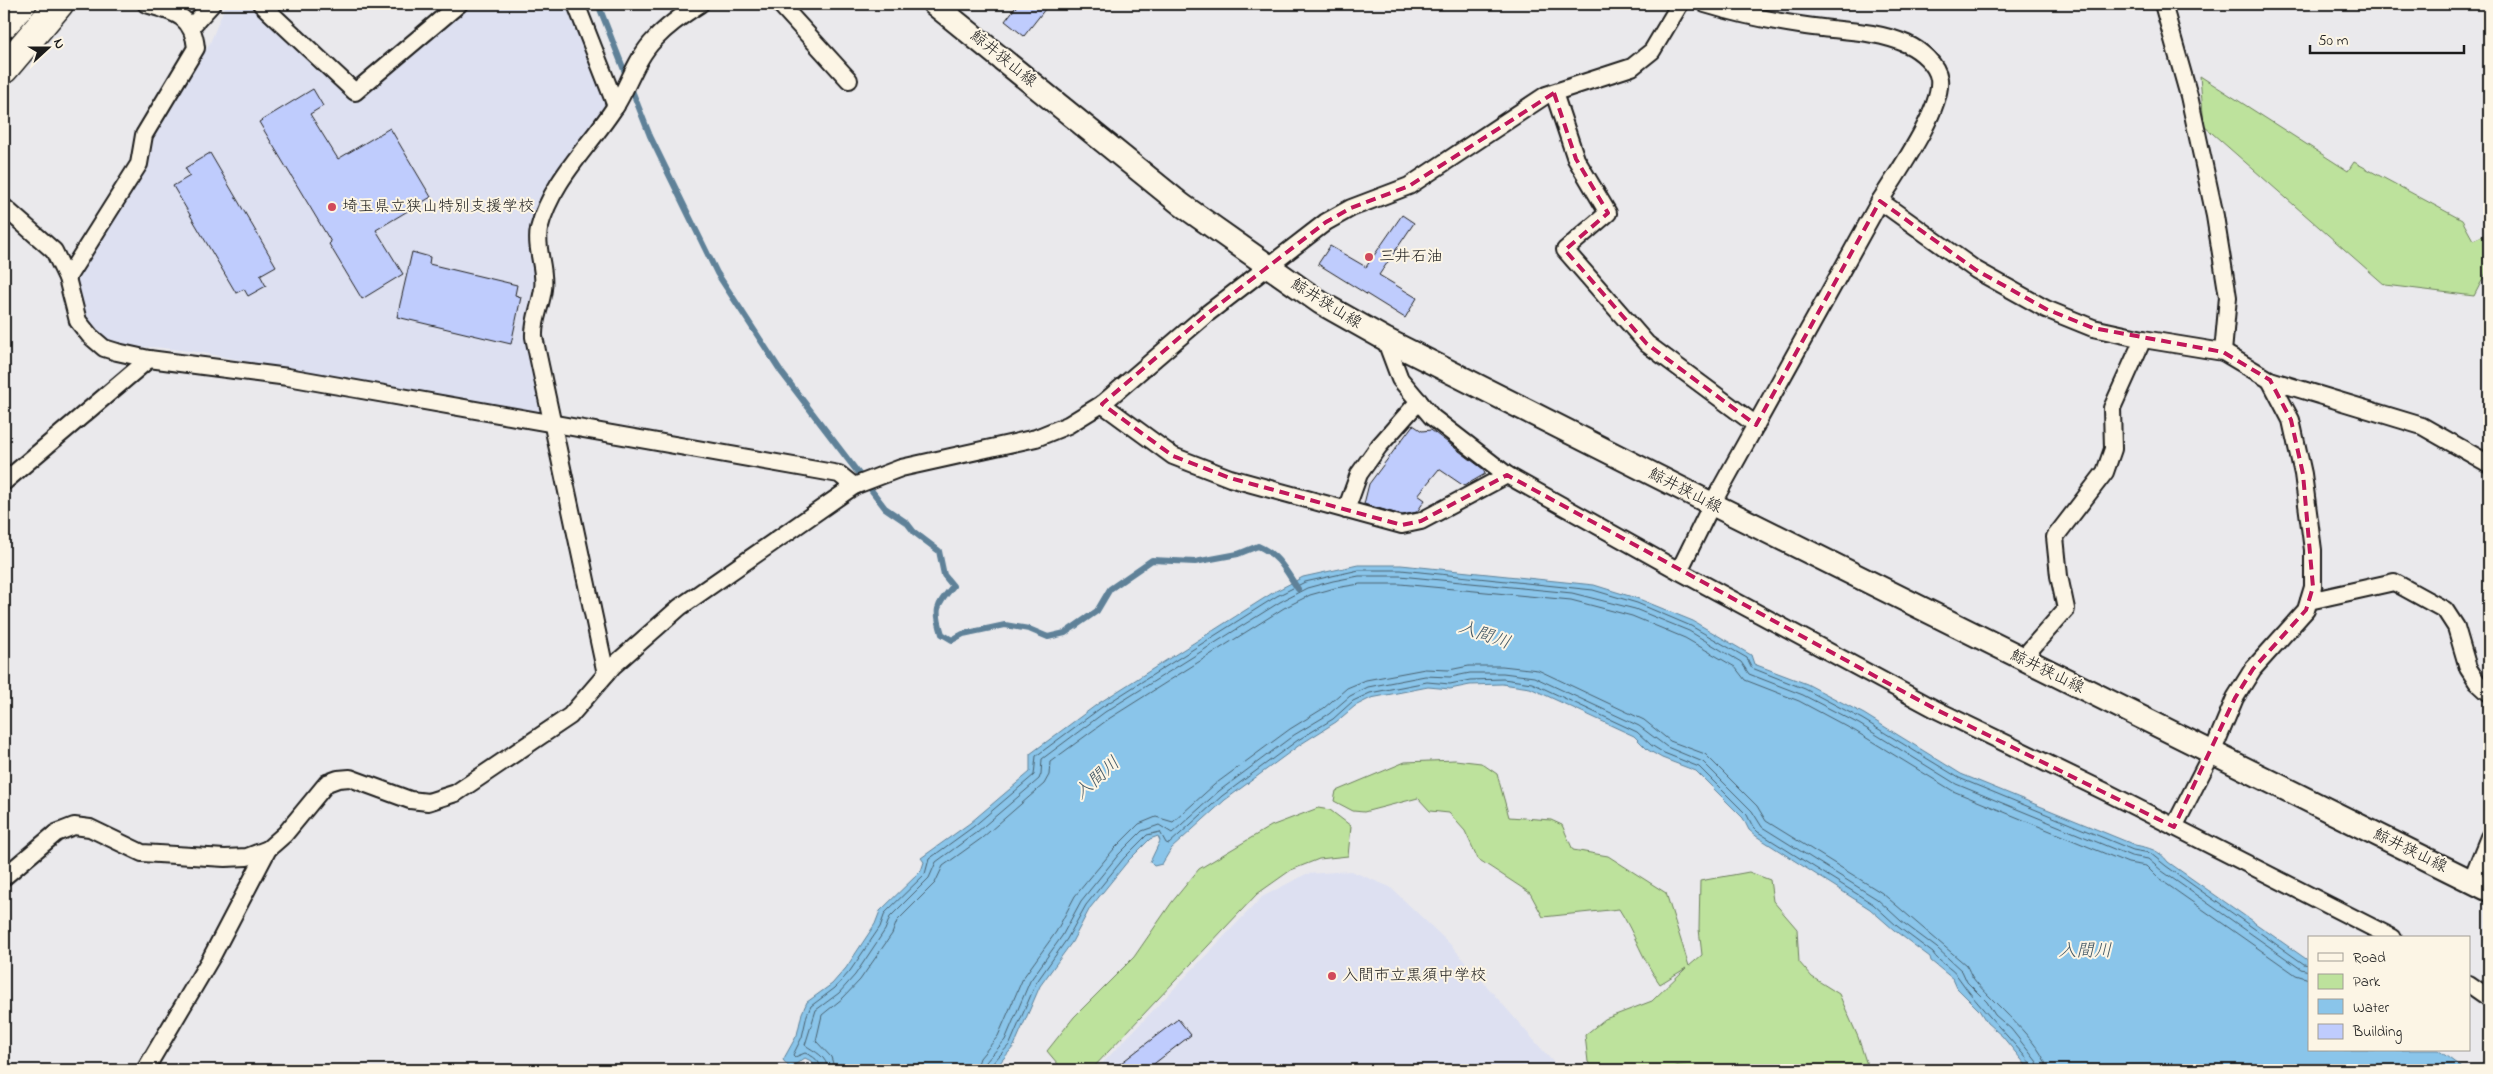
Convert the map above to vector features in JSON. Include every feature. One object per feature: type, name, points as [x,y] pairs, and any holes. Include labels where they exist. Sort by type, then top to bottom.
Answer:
[{"type":"highway","points":[[4,24],[22,4]]},
{"type":"highway","points":[[4,69],[60,4]]},
{"type":"main road","name":"鯨井狭山線","points":[[934,4],[1182,204],[1321,303],[1386,340],[2022,660],[2212,752],[2480,886]]},
{"type":"street","points":[[67,278],[139,164],[144,135],[196,48],[195,34],[178,14],[146,4]]},
{"type":"street","points":[[191,27],[212,4]]},
{"type":"street","points":[[261,4],[354,92],[459,4]]},
{"type":"street","points":[[576,4],[616,106]]},
{"type":"street","points":[[606,674],[534,337],[535,320],[543,288],[538,244],[539,230],[546,209],[569,167],[616,106],[644,53],[655,39],[700,4]]},
{"type":"street","points":[[780,4],[849,80]]},
{"type":"street","points":[[4,877],[56,833],[74,826],[90,828],[142,853],[226,858],[247,857],[268,849],[285,834],[327,783],[338,779],[350,778],[410,800],[428,802],[456,793],[570,716],[606,674],[680,607],[854,486],[901,468],[1036,438],[1068,425],[1102,404],[1208,313],[1326,222],[1351,208],[1409,186],[1519,112],[1554,92],[1632,68],[1652,51],[1680,4]]},
{"type":"street","points":[[1679,571],[1712,504],[1880,201],[1918,141],[1935,103],[1939,79],[1931,61],[1908,44],[1874,34],[1741,15],[1705,4]]},
{"type":"street","points":[[2163,4],[2169,16],[2189,96],[2215,216],[2228,297],[2223,352]]},
{"type":"street","points":[[1554,92],[1576,159],[1608,213],[1565,250],[1647,344],[1756,426]]},
{"type":"street","points":[[1880,201],[1976,270],[2046,309],[2093,328],[2142,339],[2223,352],[2270,380],[2422,426],[2489,464]]},
{"type":"street","points":[[4,207],[54,250],[60,259],[67,278],[78,321],[90,336],[104,348],[149,359],[288,378],[839,474],[854,486]]},
{"type":"street","points":[[2022,660],[2066,609],[2059,576],[2055,537],[2105,472],[2114,449],[2112,408],[2142,339]]},
{"type":"street","points":[[1386,340],[1400,379],[1432,417],[1508,475],[1679,571],[1937,710],[2390,936]]},
{"type":"street","points":[[4,482],[149,359]]},
{"type":"street","points":[[2174,827],[2212,752],[2235,698],[2253,669],[2306,610],[2313,587],[2313,550],[2303,474],[2291,420],[2270,380]]},
{"type":"street","points":[[1346,510],[1359,474],[1379,446],[1419,401]]},
{"type":"street","points":[[1102,404],[1173,456],[1230,478],[1402,525],[1421,521],[1508,475]]},
{"type":"street","points":[[2309,601],[2394,582],[2445,610],[2456,627],[2468,668],[2477,682],[2489,693]]},
{"type":"street","points":[[2480,886],[2489,837]]},
{"type":"street","points":[[144,1070],[212,958],[268,849]]},
{"type":"street","points":[[2470,985],[2489,998]]},
{"type":"highlighted area","points":[[1554,93],[1576,159],[1608,213],[1565,250],[1647,344],[1756,425],[1880,201],[1976,270],[2046,309],[2093,328],[2223,352],[2270,380],[2291,420],[2303,474],[2313,587],[2306,610],[2253,669],[2235,698],[2174,827],[1937,710],[1507,475],[1421,521],[1402,525],[1230,478],[1173,456],[1102,404],[1208,313],[1326,222],[1351,208],[1409,186]]},
{"type":"shaded area","name":"埼玉県立狭山特別支援学校","points":[[226,4],[253,4],[354,103],[472,4],[568,4],[607,107],[567,157],[549,188],[534,247],[543,412],[541,417],[198,352],[154,347],[129,348],[110,344],[95,335],[87,321],[74,284],[149,162],[154,135],[210,43]]},
{"type":"shaded area","name":"入間市立黒須中学校","points":[[1351,871],[1390,887],[1450,944],[1560,1070],[1096,1070],[1262,897],[1306,874]]},
{"type":"green space","points":[[2200,76],[2348,171],[2354,162],[2462,220],[2473,240],[2489,233],[2489,267],[2474,296],[2385,285],[2204,126]]},
{"type":"green space","points":[[1455,760],[1481,763],[1497,774],[1509,817],[1551,820],[1562,825],[1573,850],[1608,856],[1666,893],[1689,966],[1702,955],[1699,929],[1700,881],[1749,872],[1770,880],[1773,901],[1797,929],[1799,962],[1812,977],[1839,994],[1858,1037],[1868,1068],[1866,1070],[1705,1070],[1677,1066],[1670,1070],[1595,1070],[1588,1062],[1585,1035],[1605,1019],[1652,1001],[1686,968],[1660,984],[1619,909],[1543,917],[1530,893],[1478,859],[1465,831],[1449,813],[1430,811],[1418,798],[1364,812],[1353,811],[1334,801],[1336,791],[1405,762]]},
{"type":"green space","points":[[1318,808],[1330,810],[1351,826],[1348,856],[1319,859],[1291,870],[1257,894],[1091,1070],[1063,1070],[1047,1051],[1074,1017],[1134,957],[1172,902],[1199,869],[1271,826]]},
{"type":"water","name":"入間川","points":[[1358,565],[1401,565],[1594,585],[1639,599],[1693,621],[1751,655],[1754,664],[1807,684],[1864,714],[1961,774],[2135,845],[2158,852],[2168,862],[2308,960],[2308,1052],[2441,1052],[2465,1070],[2030,1070],[2002,1036],[1987,1023],[1979,1010],[1957,988],[1953,979],[1931,961],[1930,957],[1870,909],[1756,836],[1749,830],[1743,818],[1696,771],[1662,758],[1648,750],[1634,736],[1530,688],[1502,684],[1470,685],[1450,689],[1428,687],[1371,698],[1355,706],[1336,722],[1301,744],[1225,800],[1171,849],[1162,864],[1154,866],[1150,862],[1160,841],[1158,836],[1150,839],[1128,861],[1090,908],[1072,942],[1040,986],[1014,1046],[994,1070],[816,1070],[811,1061],[805,1058],[790,1068],[783,1060],[797,1035],[802,1013],[807,1002],[832,984],[846,968],[875,924],[880,911],[921,871],[924,862],[921,858],[970,823],[1030,772],[1030,754],[1099,703],[1274,592],[1303,577]]},
{"type":"building","points":[[1018,4],[1049,4],[1024,36],[1005,21]]},
{"type":"building","points":[[313,89],[323,106],[310,114],[338,159],[390,128],[431,197],[376,230],[403,274],[362,299],[329,244],[331,242],[259,122]]},
{"type":"building","points":[[210,153],[276,266],[260,275],[266,286],[248,296],[244,289],[236,293],[173,186],[190,176],[185,168]]},
{"type":"building","points":[[1402,215],[1414,223],[1379,275],[1417,298],[1405,318],[1318,264],[1330,246],[1366,267]]},
{"type":"building","points":[[412,252],[430,257],[429,264],[517,285],[515,295],[521,297],[511,344],[397,317]]},
{"type":"building","points":[[1413,425],[1422,431],[1431,430],[1483,469],[1485,474],[1464,486],[1439,469],[1418,495],[1425,500],[1417,512],[1402,515],[1364,504],[1369,484]]},
{"type":"building","points":[[1178,1019],[1191,1035],[1146,1070],[1112,1070]]},
{"type":"waterway","points":[[598,4],[650,136],[717,273],[782,373],[885,508],[907,523],[914,532],[939,551],[944,575],[953,586],[938,608],[937,613],[942,634],[952,640],[963,634],[1005,625],[1029,629],[1048,637],[1065,633],[1097,611],[1110,589],[1152,560],[1195,562],[1238,554],[1258,546],[1277,559],[1298,589]]},
{"type":"place","name":"埼玉県立狭山特別支援学校","points":[[332,207]]},
{"type":"place","name":"三井石油","points":[[1369,257]]},
{"type":"place","name":"入間市立黒須中学校","points":[[1332,976]]}]
